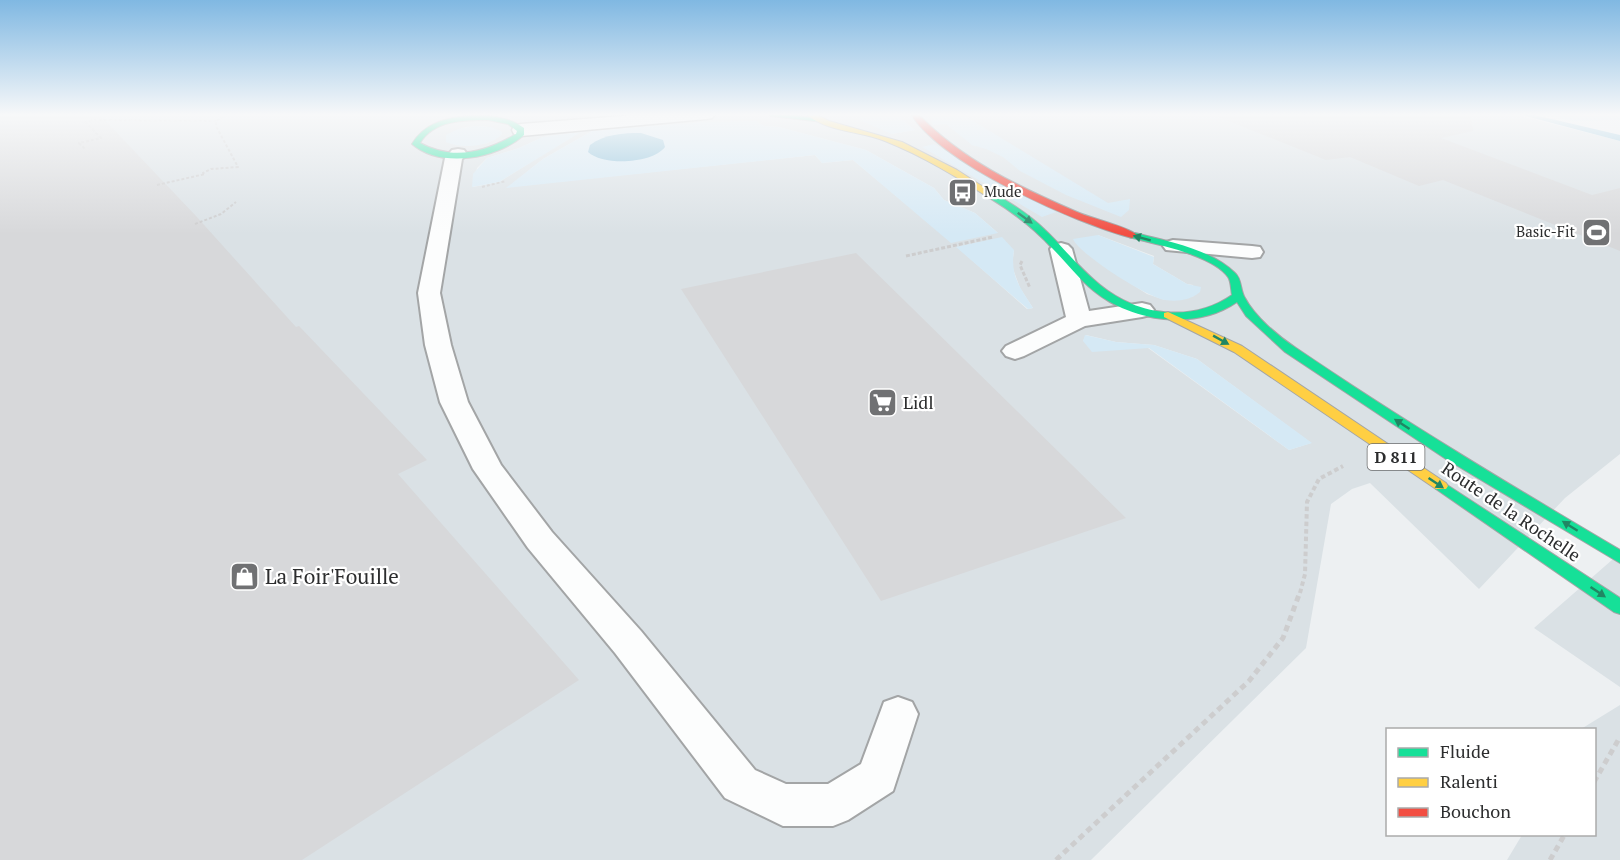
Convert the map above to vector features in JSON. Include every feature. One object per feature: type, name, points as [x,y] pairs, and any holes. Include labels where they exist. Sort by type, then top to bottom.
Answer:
[{"type":"main road","name":"Route de la Rochelle","points":[[921,154],[995,197],[1034,224],[1062,249],[1105,294],[1142,310],[1168,315],[1205,316],[1231,306],[1236,286]]},
{"type":"main road","name":"Route de la Rochelle","points":[[961,154],[1096,224],[1214,261],[1236,286],[1250,314],[1289,349],[1451,456],[1620,557]]},
{"type":"main road","name":"Route de la Rochelle","points":[[1168,315],[1238,349],[1620,607]]},
{"type":"lane","points":[[458,154],[454,159],[429,293],[438,345],[454,402],[488,469],[540,540],[628,642],[740,784],[783,805],[833,805],[878,777],[898,714]]},
{"type":"lane","points":[[1172,246],[1252,252],[1236,286]]},
{"type":"lane","points":[[1062,249],[1079,320]]},
{"type":"lane","points":[[1016,351],[1079,320],[1142,310]]},
{"type":"path","points":[[157,185],[205,174],[203,173],[211,169],[238,167],[231,154]]},
{"type":"path","points":[[195,224],[221,214],[236,201]]},
{"type":"path","points":[[906,256],[1001,236]]},
{"type":"path","points":[[1056,860],[1249,681],[1282,638],[1296,607],[1305,574],[1307,502],[1319,479],[1342,467],[1389,452]]},
{"type":"path","points":[[1596,779],[1620,737]]},
{"type":"path","points":[[1550,860],[1564,836]]},
{"type":"shaded area","points":[[0,154],[499,154],[487,158],[477,168],[473,187],[499,182],[544,154],[552,154],[508,187],[815,155],[822,163],[853,160],[918,214],[998,233],[975,213],[944,200],[934,188],[873,154],[1620,154],[1620,454],[1565,498],[1479,589],[1370,483],[1352,489],[1331,504],[1306,648],[1091,860],[0,860]],"holes":[[[1098,235],[1154,256],[1153,264],[1187,284],[1193,285],[1194,296],[1179,300],[1165,300],[1147,294],[1102,265]],[[957,247],[1014,250],[1012,266],[1020,288],[1033,308],[1027,309]],[[1086,335],[1116,342],[1154,345],[1197,359],[1311,443],[1289,450],[1148,348],[1083,341]]]},
{"type":"shaded area","points":[[499,154],[545,154],[499,182],[472,187],[473,174],[487,158]]},
{"type":"shaded area","points":[[552,154],[873,154],[934,188],[944,200],[975,213],[998,233],[951,243],[853,160],[822,163],[815,155],[506,188]]},
{"type":"shaded area","points":[[934,154],[952,154],[1056,212],[1042,217]]},
{"type":"shaded area","points":[[997,154],[1028,154],[1108,203],[1130,199],[1129,210],[1121,217],[1066,195],[1020,171]]},
{"type":"shaded area","points":[[1098,235],[1154,257],[1153,264],[1187,284],[1201,287],[1200,292],[1184,300],[1175,301],[1165,300],[1144,292],[1100,264],[1073,239]]},
{"type":"shaded area","points":[[1002,237],[1014,250],[1015,274],[1033,308],[1028,309],[956,247]]},
{"type":"shaded area","points":[[1085,335],[1116,342],[1154,345],[1197,359],[1312,443],[1289,450],[1149,348],[1092,352],[1083,341]]},
{"type":"shaded area","points":[[1620,553],[1620,687],[1534,628]]},
{"type":"shaded area","points":[[1620,705],[1620,860],[1507,860],[1521,836],[1596,836],[1596,728],[1583,728]]},
{"type":"water","points":[[591,154],[656,154],[627,161],[595,157]]},
{"type":"building","name":"La Foir'Fouille","points":[[0,154],[137,154],[296,327],[299,326],[427,460],[398,474],[579,680],[302,860],[0,860]]},
{"type":"building","points":[[1311,154],[1484,154],[1592,195],[1620,188],[1620,251],[1443,180],[1419,186],[1350,157],[1326,160]]},
{"type":"building","name":"Lidl","points":[[856,253],[1126,518],[881,601],[681,289]]},
{"type":"traffic: fast","points":[[442,154],[454,156],[472,154]]},
{"type":"traffic: fast","points":[[994,197],[1030,221],[1090,282],[1120,303],[1155,314],[1190,316],[1208,313],[1238,296]]},
{"type":"traffic: fast","points":[[1132,235],[1199,254],[1214,261],[1233,276],[1238,296],[1250,314],[1289,349],[1451,456],[1620,557]]},
{"type":"traffic: fast","points":[[1441,486],[1620,607]]},
{"type":"traffic: slow","points":[[921,154],[994,197]]},
{"type":"traffic: slow","points":[[1168,315],[1238,349],[1441,486]]},
{"type":"traffic: jam","points":[[961,154],[984,170],[1046,202],[1132,235]]},
{"type":"place","name":"Mude","points":[[963,192]]},
{"type":"place","name":"Basic-Fit","points":[[1596,232]]},
{"type":"place","name":"Lidl","points":[[882,403]]},
{"type":"place","name":"La Foir'Fouille","points":[[244,577]]}]
